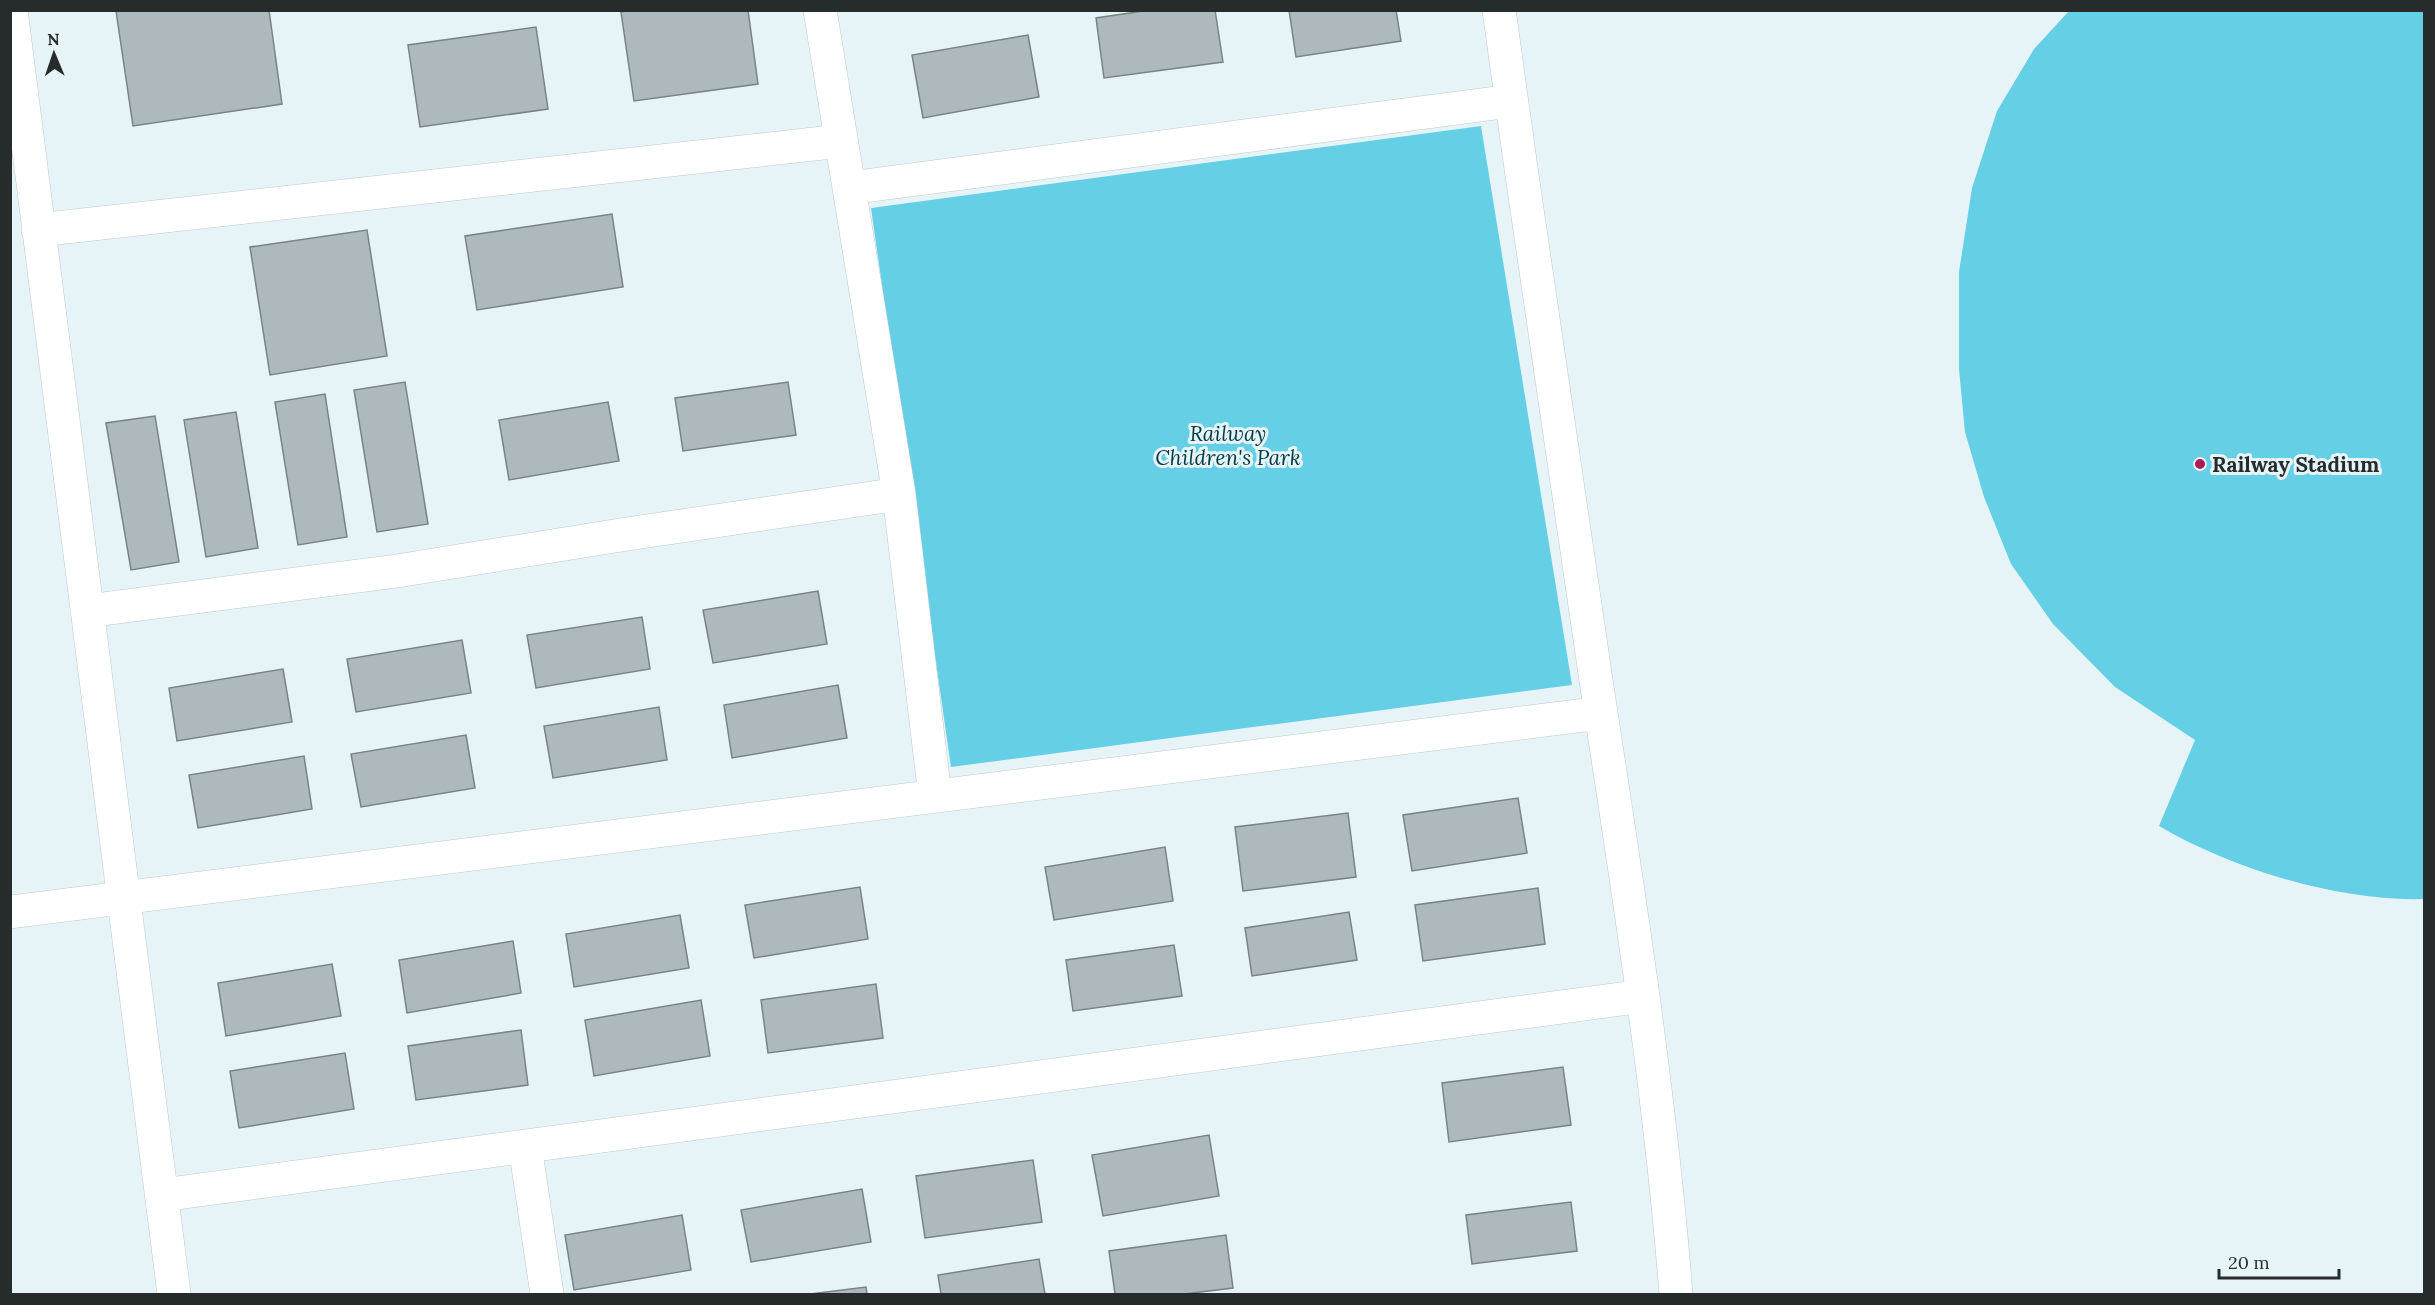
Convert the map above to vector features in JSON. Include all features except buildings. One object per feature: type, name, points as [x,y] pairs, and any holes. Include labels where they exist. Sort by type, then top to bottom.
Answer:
[{"type":"street","points":[[10,10],[174,1294]]},
{"type":"street","points":[[820,10],[898,494],[935,796]]},
{"type":"street","points":[[1499,10],[1643,996],[1676,1294]]},
{"type":"street","points":[[849,188],[1511,101]]},
{"type":"street","points":[[39,230],[841,141]]},
{"type":"street","points":[[87,611],[397,571],[898,494]]},
{"type":"street","points":[[10,912],[1601,713]]},
{"type":"street","points":[[162,1195],[1643,996]]},
{"type":"street","points":[[525,1146],[547,1294]]},
{"type":"green space","name":"Railway Stadium","points":[[2069,11],[2424,11],[2424,899],[2357,895],[2287,880],[2219,856],[2159,826],[2195,740],[2115,687],[2053,624],[2011,564],[1984,497],[1965,432],[1959,369],[1959,272],[1972,188],[1997,111],[2034,49]]},
{"type":"green space","name":"Railway Children's Park","points":[[1481,126],[1572,685],[951,767],[871,208]]},
{"type":"place","name":"Railway Stadium","points":[[2200,464]]}]
